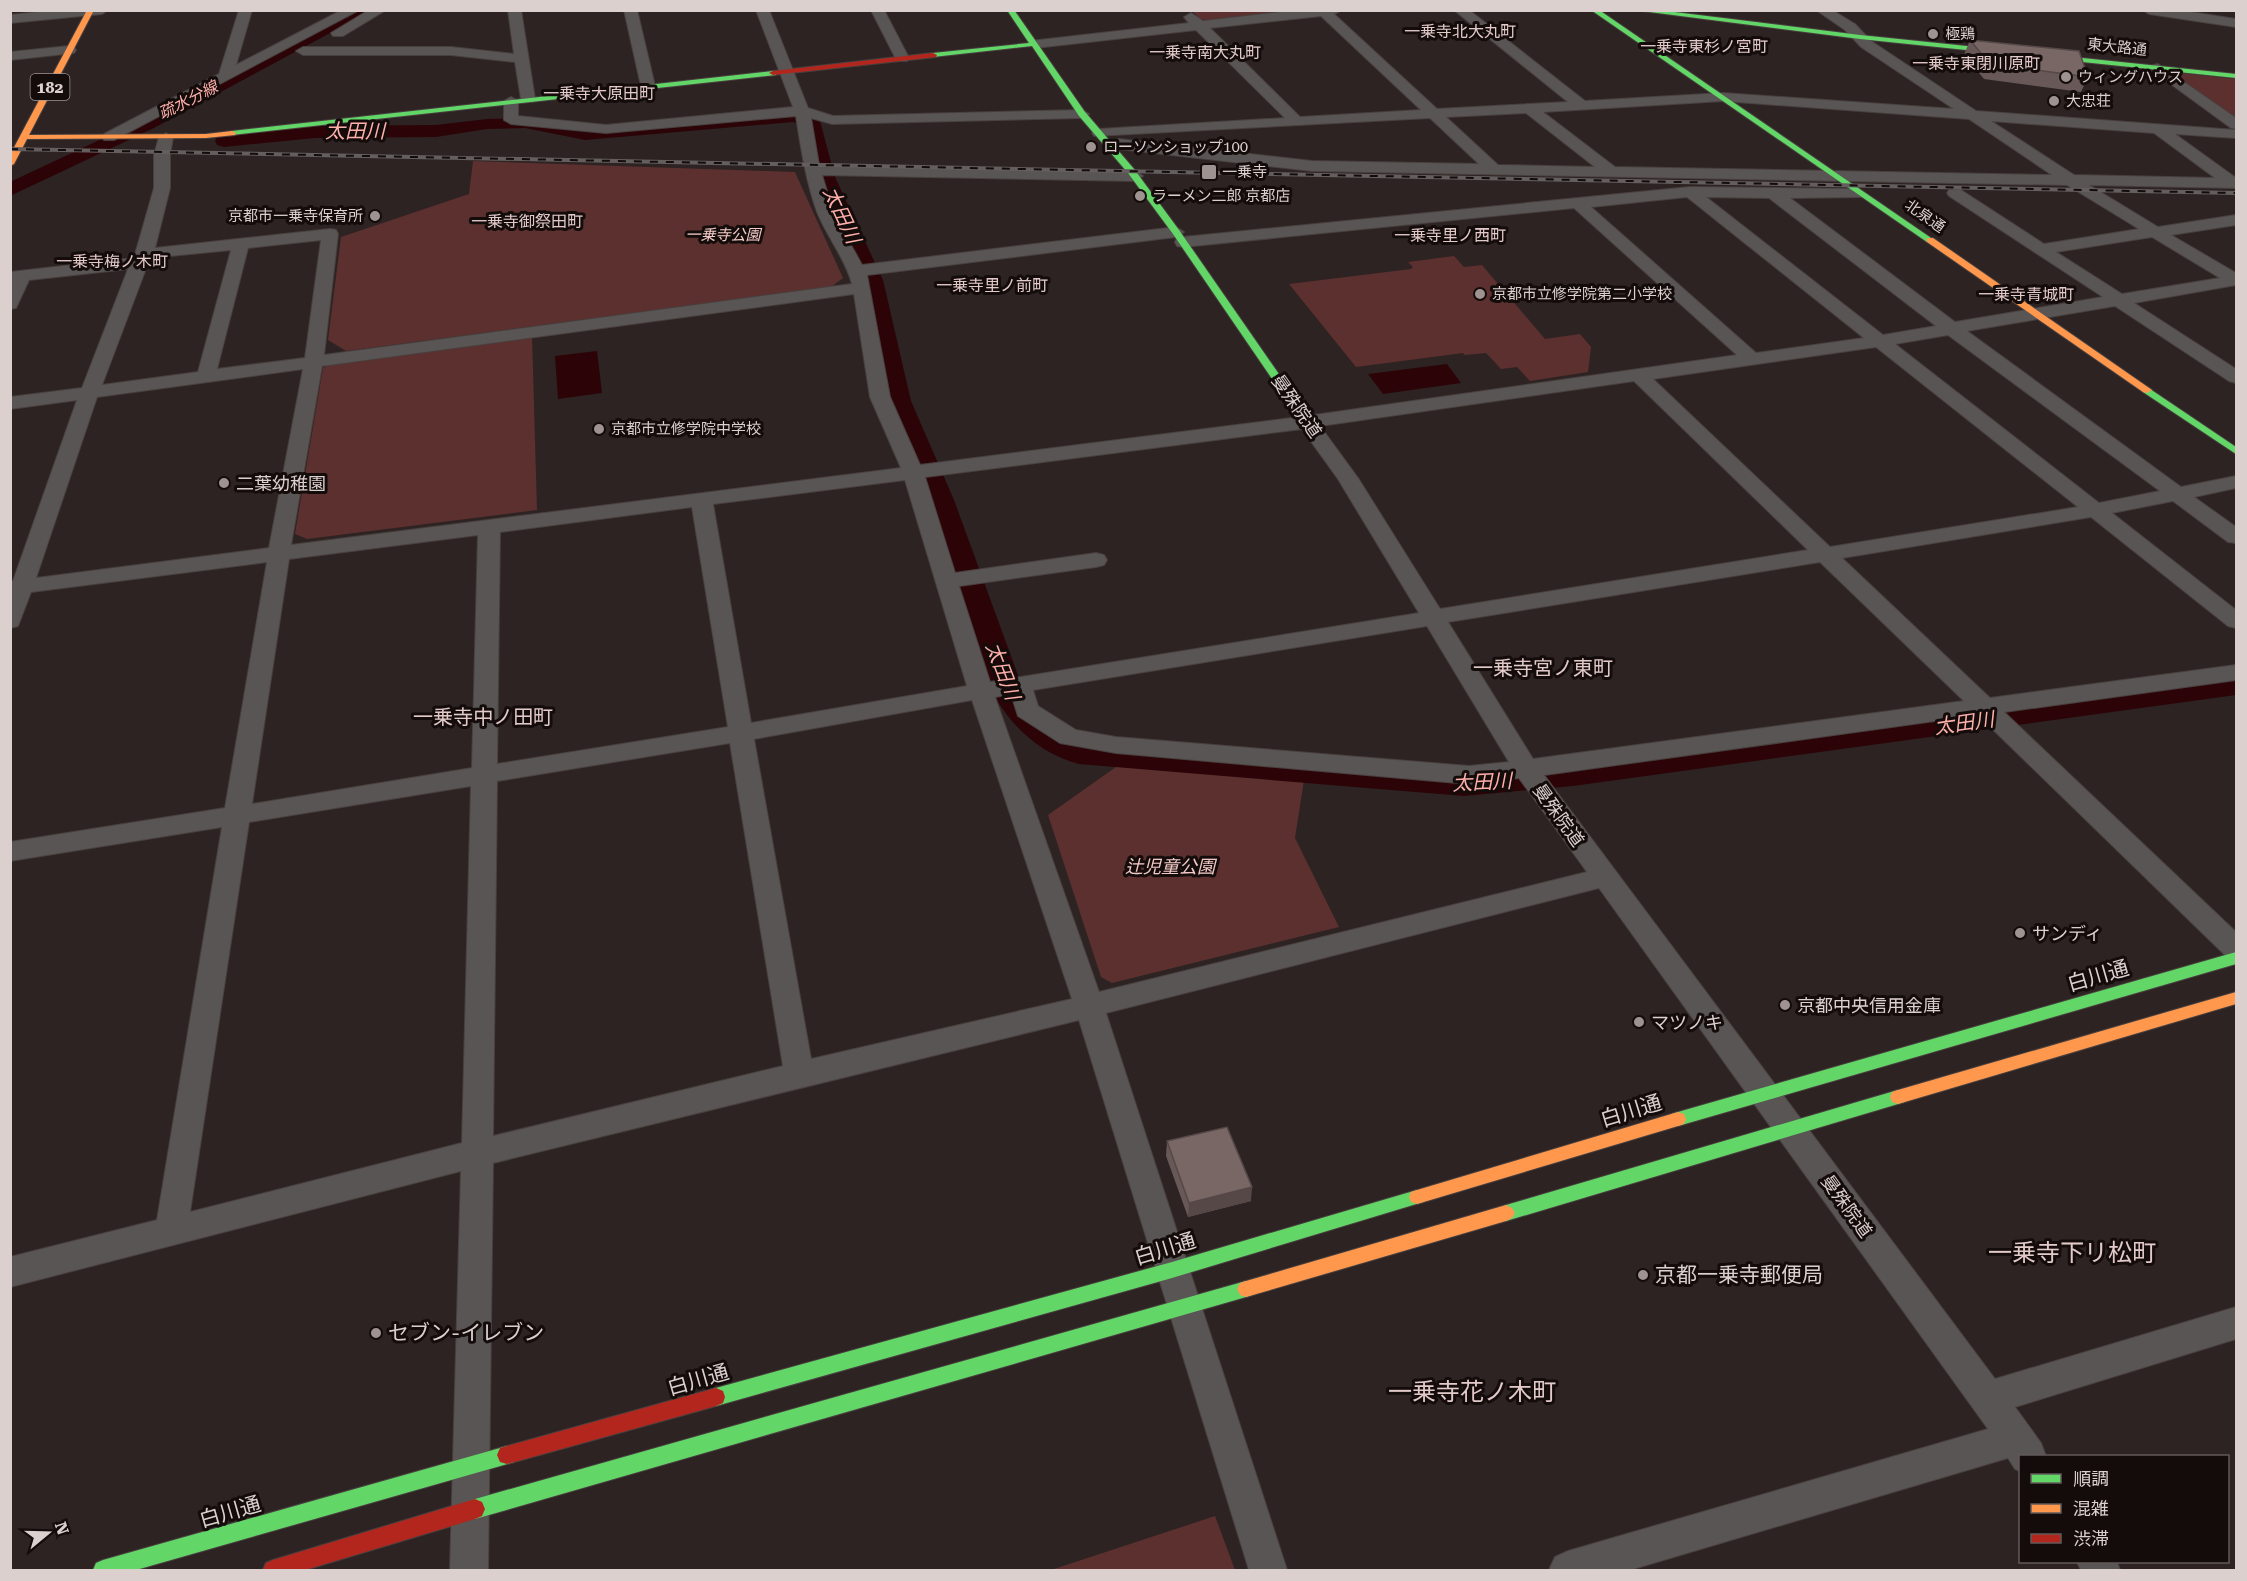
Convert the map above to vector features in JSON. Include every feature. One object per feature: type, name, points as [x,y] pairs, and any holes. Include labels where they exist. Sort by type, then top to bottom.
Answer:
[{"type":"street","points":[[226,75],[246,10]]},
{"type":"street","points":[[112,137],[352,10]]},
{"type":"street","points":[[139,137],[380,10]]},
{"type":"street","points":[[514,10],[528,99]]},
{"type":"street","points":[[630,10],[648,86]]},
{"type":"street","points":[[762,10],[821,170],[826,214],[863,275],[880,397],[926,470],[962,579],[1003,687],[1089,1006],[1268,1570]]},
{"type":"street","points":[[877,10],[902,58]]},
{"type":"street","name":"曼殊院道","points":[[1011,10],[1082,114],[1135,176],[1180,237],[1348,478],[1432,619],[1531,776],[2022,1447]]},
{"type":"street","points":[[1185,10],[1198,26],[1296,121]]},
{"type":"street","points":[[1460,10],[1580,104]]},
{"type":"street","name":"北泉通","points":[[1594,10],[1839,176],[2236,451]]},
{"type":"street","name":"東大路通","points":[[1637,10],[1860,37],[2236,76]]},
{"type":"street","points":[[1822,10],[1850,27],[1866,44],[2096,197],[2236,280]]},
{"type":"street","points":[[2149,10],[2236,23]]},
{"type":"street","points":[[10,19],[94,11]]},
{"type":"street","name":"182","points":[[12,160],[17,137],[94,11]]},
{"type":"street","points":[[17,137],[206,136],[1327,11],[1492,168]]},
{"type":"street","points":[[48,47],[66,12]]},
{"type":"street","points":[[10,56],[48,47],[69,50]]},
{"type":"street","points":[[303,51],[451,51],[522,59]]},
{"type":"street","points":[[2158,68],[2236,125]]},
{"type":"street","points":[[1103,138],[1296,121],[1723,97],[2236,134]]},
{"type":"street","points":[[511,101],[511,120],[540,121],[573,128],[606,129],[803,116],[832,120],[1082,114]]},
{"type":"street","points":[[1528,107],[1609,170]]},
{"type":"street","points":[[2157,128],[2234,183]]},
{"type":"street","points":[[10,621],[17,587],[89,393],[142,259],[162,188],[162,155],[165,137]]},
{"type":"street","points":[[1103,138],[1275,163],[2234,183]]},
{"type":"street","points":[[821,170],[1135,176]]},
{"type":"street","points":[[10,403],[314,361],[863,275],[1180,237],[1690,192],[1887,194]]},
{"type":"street","points":[[1690,192],[2236,621]]},
{"type":"street","points":[[1773,193],[1952,329],[2236,537]]},
{"type":"street","points":[[1932,193],[2096,197]]},
{"type":"street","points":[[1955,193],[2236,377]]},
{"type":"street","points":[[1578,203],[1752,359]]},
{"type":"street","points":[[2041,249],[2236,220]]},
{"type":"street","points":[[10,304],[17,276],[241,244],[330,234],[314,361],[279,552],[171,1232]]},
{"type":"street","points":[[206,376],[241,244]]},
{"type":"street","points":[[17,587],[1307,422],[1878,341],[2236,280]]},
{"type":"street","points":[[1639,376],[2236,948]]},
{"type":"street","points":[[10,852],[741,733],[1003,687],[2097,510],[2236,482]]},
{"type":"street","points":[[702,498],[799,1074]]},
{"type":"street","points":[[469,1570],[489,525]]},
{"type":"street","points":[[962,579],[1096,560]]},
{"type":"street","points":[[1003,687],[1027,710],[1069,737],[1092,741],[1116,745],[1469,775],[1531,776],[1993,714],[2236,672]]},
{"type":"street","points":[[10,1272],[477,1153],[1089,1006],[1605,877]]},
{"type":"street","name":"白川通","points":[[103,1570],[1172,1270],[1764,1093],[2236,958]]},
{"type":"street","points":[[273,1570],[471,1510],[1183,1308],[2236,998]]},
{"type":"street","points":[[1988,1398],[2236,1323]]},
{"type":"street","points":[[1568,1570],[2022,1447]]},
{"type":"green space","points":[[1192,11],[1307,11],[1211,21],[1200,19]]},
{"type":"green space","points":[[2179,73],[2236,79],[2236,121],[2174,75]]},
{"type":"green space","name":"一乗寺公園","points":[[473,161],[795,172],[843,278],[831,287],[346,351],[328,340],[341,237],[469,194]]},
{"type":"green space","points":[[1454,256],[1464,267],[1482,265],[1545,339],[1580,334],[1591,347],[1588,372],[1530,381],[1517,367],[1501,369],[1486,353],[1465,355],[1463,353],[1356,367],[1289,284],[1411,269],[1413,267],[1408,262]]},
{"type":"green space","points":[[532,336],[537,510],[307,539],[295,534],[323,368],[333,363]]},
{"type":"green space","name":"辻児童公園","points":[[1123,762],[1304,780],[1295,838],[1339,927],[1112,983],[1101,977],[1048,815]]},
{"type":"green space","points":[[1215,1516],[1235,1570],[1051,1570]]},
{"type":"shaded area","points":[[597,351],[602,393],[558,399],[555,356]]},
{"type":"shaded area","points":[[1447,364],[1461,383],[1383,394],[1368,374]]},
{"type":"building","points":[[1970,40],[2079,51],[2088,77],[1990,64]]},
{"type":"building","points":[[1227,1127],[1252,1187],[1189,1203],[1167,1141]]},
{"type":"waterway","name":"疏水分線","points":[[10,190],[148,124],[365,10]]},
{"type":"waterway","name":"太田川","points":[[224,141],[315,132],[436,131],[487,124],[525,123],[585,134],[793,117],[811,121],[825,177],[872,280],[899,401],[941,500],[1013,702],[1034,727],[1079,754],[1464,785],[1573,775],[2236,686]]},
{"type":"railway","points":[[10,149],[2236,193]]},
{"type":"traffic: fast","points":[[1010,10],[1082,114],[1131,171],[1176,232],[1307,422]]},
{"type":"traffic: fast","points":[[1594,10],[1930,240]]},
{"type":"traffic: fast","points":[[1637,10],[1860,37],[2236,76]]},
{"type":"traffic: fast","points":[[933,55],[1035,44]]},
{"type":"traffic: fast","points":[[232,133],[773,73]]},
{"type":"traffic: fast","points":[[2147,390],[2236,451]]},
{"type":"traffic: fast","points":[[1678,1119],[2236,958]]},
{"type":"traffic: fast","points":[[1506,1213],[1898,1097]]},
{"type":"traffic: fast","points":[[716,1397],[1172,1270],[1417,1197]]},
{"type":"traffic: fast","points":[[475,1509],[1246,1289]]},
{"type":"traffic: fast","points":[[103,1570],[507,1455]]},
{"type":"traffic: slow","points":[[10,164],[91,10]]},
{"type":"traffic: slow","points":[[24,137],[206,136],[232,133]]},
{"type":"traffic: slow","points":[[1930,240],[2147,390]]},
{"type":"traffic: slow","points":[[1898,1097],[2236,998]]},
{"type":"traffic: slow","points":[[1417,1197],[1678,1119]]},
{"type":"traffic: slow","points":[[1246,1289],[1506,1213]]},
{"type":"traffic: jam","points":[[773,73],[933,55]]},
{"type":"traffic: jam","points":[[507,1455],[716,1397]]},
{"type":"traffic: jam","points":[[273,1570],[475,1509]]},
{"type":"place","name":"極鶏","points":[[1933,34]]},
{"type":"place","name":"ウィングハウス","points":[[2066,77]]},
{"type":"place","name":"大忠荘","points":[[2054,101]]},
{"type":"place","name":"ローソンショップ100","points":[[1091,147]]},
{"type":"place","name":"一乗寺","points":[[1209,172]]},
{"type":"place","name":"ラーメン二郎 京都店","points":[[1140,196]]},
{"type":"place","name":"京都市一乗寺保育所","points":[[375,216]]},
{"type":"place","name":"京都市立修学院第二小学校","points":[[1480,294]]},
{"type":"place","name":"京都市立修学院中学校","points":[[599,429]]},
{"type":"place","name":"二葉幼稚園","points":[[224,483]]},
{"type":"place","name":"サンディ","points":[[2020,933]]},
{"type":"place","name":"京都中央信用金庫","points":[[1785,1005]]},
{"type":"place","name":"マツノキ","points":[[1639,1022]]},
{"type":"place","name":"京都一乗寺郵便局","points":[[1643,1275]]},
{"type":"place","name":"セブン-イレブン","points":[[376,1333]]},
{"type":"district","name":"一乗寺北大丸町","points":[[1460,31]]},
{"type":"district","name":"一乗寺東杉ノ宮町","points":[[1704,46]]},
{"type":"district","name":"一乗寺南大丸町","points":[[1205,52]]},
{"type":"district","name":"一乗寺東閉川原町","points":[[1976,63]]},
{"type":"district","name":"一乗寺大原田町","points":[[599,93]]},
{"type":"district","name":"一乗寺御祭田町","points":[[527,221]]},
{"type":"district","name":"一乗寺里ノ西町","points":[[1450,235]]},
{"type":"district","name":"一乗寺梅ノ木町","points":[[112,261]]},
{"type":"district","name":"一乗寺里ノ前町","points":[[992,285]]},
{"type":"district","name":"一乗寺青城町","points":[[2026,294]]},
{"type":"district","name":"一乗寺宮ノ東町","points":[[1543,668]]},
{"type":"district","name":"一乗寺中ノ田町","points":[[483,717]]},
{"type":"district","name":"一乗寺下リ松町","points":[[2072,1253]]},
{"type":"district","name":"一乗寺花ノ木町","points":[[1472,1392]]}]
